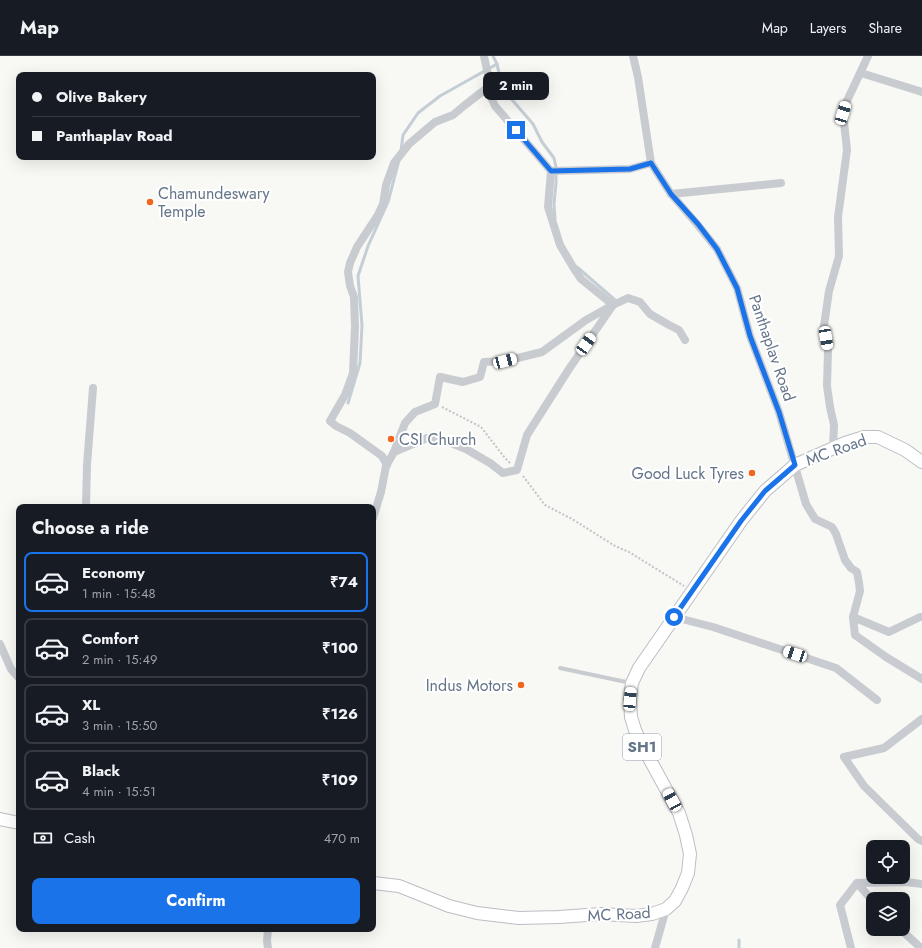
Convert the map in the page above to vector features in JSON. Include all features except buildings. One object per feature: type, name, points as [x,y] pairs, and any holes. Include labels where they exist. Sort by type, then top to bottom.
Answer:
[{"type":"main road","name":"MC Road","points":[[376,883],[399,886],[449,906],[477,914],[519,918],[601,914],[636,916],[652,914],[666,908],[675,901],[682,888],[688,873],[690,854],[679,813],[643,747],[635,730],[631,716],[630,699],[632,683],[639,668],[741,521],[765,491],[795,465],[864,436],[878,437],[905,450],[922,462]]},
{"type":"main road","points":[[0,819],[16,822]]},
{"type":"street","points":[[551,171],[630,169],[651,163],[638,77],[633,56]]},
{"type":"street","points":[[833,448],[834,425],[827,386],[828,350],[824,326],[828,291],[838,256],[838,217],[847,150],[843,113],[846,103],[868,56]]},
{"type":"street","points":[[485,57],[488,75],[487,88],[495,106],[551,171],[548,207],[560,245],[581,279],[612,305]]},
{"type":"street","points":[[861,72],[922,92]]},
{"type":"street","points":[[387,465],[382,456],[350,433],[336,426],[330,421],[345,396],[353,373],[355,327],[354,297],[350,286],[348,272],[350,263],[357,247],[378,215],[383,204],[386,186],[394,163],[409,144],[435,122],[453,115],[487,88]]},
{"type":"street","name":"Panthaplav Road","points":[[651,163],[671,194],[698,224],[717,249],[737,288],[750,336],[779,412],[806,504],[815,519],[832,527],[845,560],[851,568],[857,572],[860,591],[853,617]]},
{"type":"street","points":[[671,194],[781,183]]},
{"type":"street","points":[[376,508],[387,465],[394,452],[405,423],[415,412],[435,404],[440,377],[463,382],[480,377],[484,362],[505,361],[542,352],[586,320],[612,305],[628,298],[640,302],[650,314],[679,330],[685,340]]},
{"type":"street","points":[[394,452],[426,438],[446,441],[472,452],[504,474],[517,470],[527,435],[568,369],[612,305]]},
{"type":"street","points":[[86,504],[87,465],[93,388]]},
{"type":"street","points":[[674,617],[713,627],[836,668],[877,700]]},
{"type":"street","points":[[922,617],[889,632],[853,617],[855,635],[886,657],[922,679]]},
{"type":"street","points":[[0,644],[11,669],[16,675]]},
{"type":"street","points":[[922,719],[884,748],[844,757],[864,786],[918,839],[922,841]]},
{"type":"street","points":[[851,948],[840,905],[857,884],[906,882],[922,884]]},
{"type":"street","points":[[857,884],[866,894]]},
{"type":"street","points":[[655,948],[666,908]]},
{"type":"street","points":[[268,932],[268,948]]},
{"type":"street","points":[[908,936],[921,948]]},
{"type":"lane","points":[[560,668],[632,683]]},
{"type":"path","points":[[435,404],[481,427],[505,458],[525,479],[545,504],[578,522],[615,546],[629,552],[692,591]]},
{"type":"waterway","points":[[493,56],[497,64],[501,82],[507,94],[533,124],[542,142],[554,158],[556,167],[554,204],[555,219]]},
{"type":"waterway","points":[[401,151],[403,135],[418,113],[440,96],[497,64]]},
{"type":"waterway","points":[[348,403],[360,363],[362,325],[358,276],[368,246],[388,202],[399,160]]},
{"type":"waterway","points":[[577,267],[615,300]]},
{"type":"waterway","points":[[739,940],[739,948]]},
{"type":"place","name":"Chamundeswary Temple","points":[[150,202]]},
{"type":"place","name":"CSI Church","points":[[391,439]]},
{"type":"place","name":"Good Luck Tyres","points":[[752,473]]},
{"type":"place","name":"Indus Motors","points":[[521,685]]},
{"type":"route","points":[[516,130],[551,171],[630,169],[651,163],[671,194],[698,224],[717,249],[737,288],[750,336],[779,412],[795,465],[765,491],[741,521],[674,617]]}]
